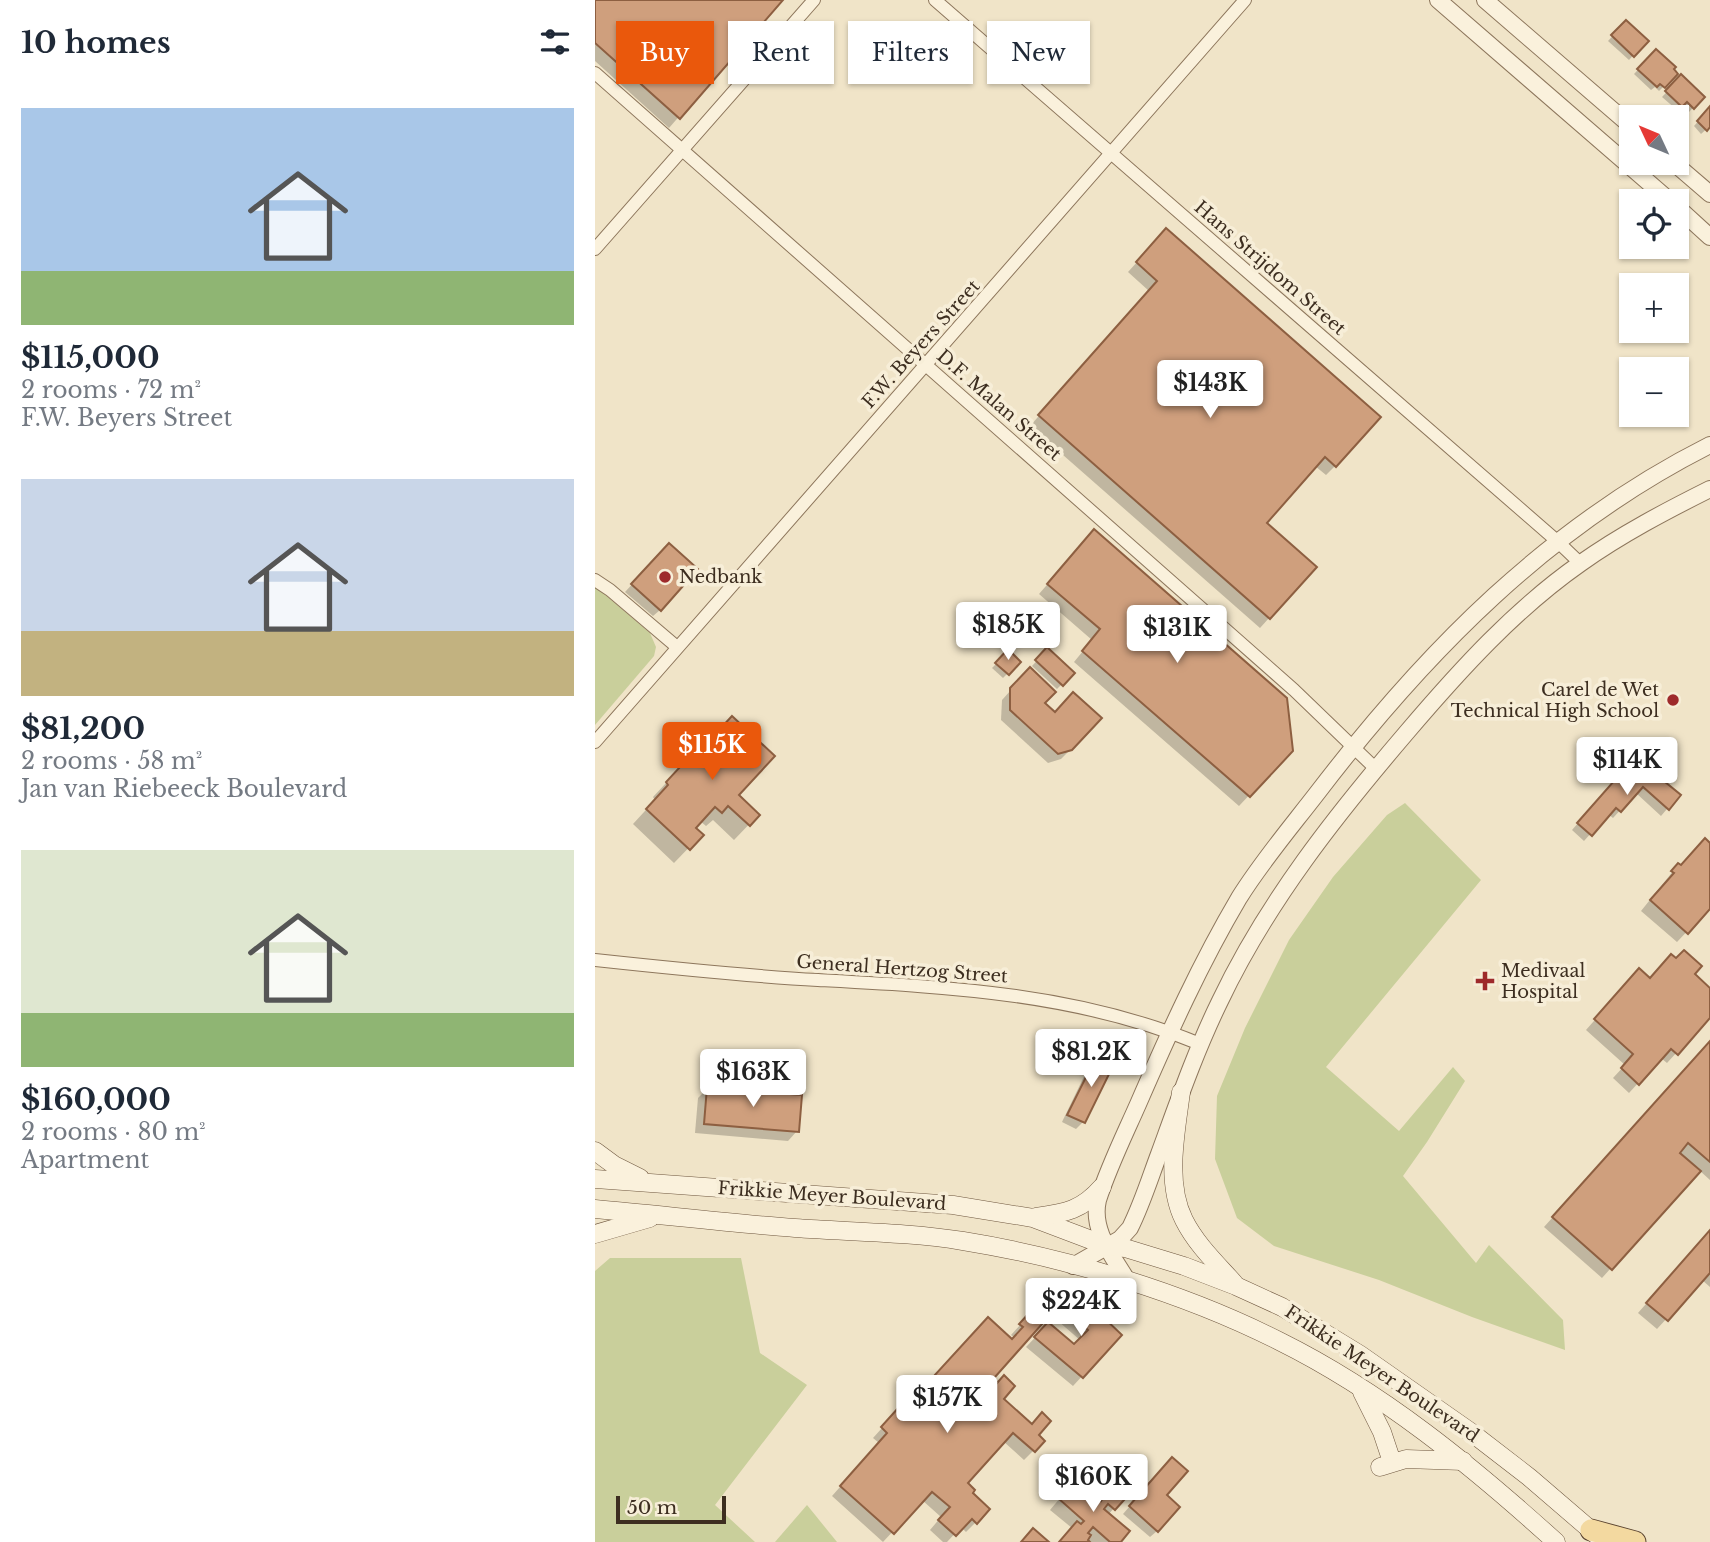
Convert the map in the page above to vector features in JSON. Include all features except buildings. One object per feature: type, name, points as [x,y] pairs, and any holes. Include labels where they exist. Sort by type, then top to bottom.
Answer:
[{"type":"main road","points":[[1181,1092],[1174,1163],[1179,1206],[1198,1241],[1236,1286]]},
{"type":"main road","points":[[595,1151],[614,1165],[649,1183]]},
{"type":"main road","name":"Frikkie Meyer Boulevard","points":[[595,1179],[931,1203],[1033,1218],[1107,1246],[1125,1248],[1161,1259],[1236,1286],[1315,1326],[1435,1406],[1529,1477],[1597,1536]]},
{"type":"main road","points":[[1033,1218],[1084,1205],[1102,1187]]},
{"type":"main road","name":"Frikkie Meyer Boulevard","points":[[595,1209],[745,1224],[923,1236],[1001,1248],[1127,1280],[1195,1304],[1279,1341],[1359,1387],[1463,1461],[1556,1542]]},
{"type":"main road","points":[[595,1234],[663,1215]]},
{"type":"main road","points":[[1359,1387],[1382,1432],[1385,1462],[1406,1459],[1463,1461]]},
{"type":"main road","points":[[1597,1536],[1635,1542]]},
{"type":"street","points":[[595,249],[814,0]]},
{"type":"street","name":"Hans Strijdom Street","points":[[936,0],[1580,563]]},
{"type":"street","name":"F.W. Beyers Street","points":[[595,742],[1245,0]]},
{"type":"street","points":[[1438,0],[1656,189]]},
{"type":"street","points":[[1485,0],[1619,116]]},
{"type":"street","name":"D.F. Malan Street","points":[[595,73],[1294,690],[1376,769]]},
{"type":"street","points":[[1688,175],[1710,194]]},
{"type":"street","points":[[1689,218],[1710,236]]},
{"type":"street","points":[[1127,1280],[1107,1246],[1096,1220],[1102,1187],[1170,1031],[1241,896],[1353,747],[1442,646],[1507,583],[1557,541],[1658,473],[1710,445]]},
{"type":"street","points":[[1073,1266],[1126,1233],[1135,1218],[1181,1092],[1220,1000],[1279,898],[1376,769],[1472,659],[1580,563],[1641,525],[1710,489]]},
{"type":"street","points":[[595,580],[677,647]]},
{"type":"street","name":"General Hertzog Street","points":[[595,960],[722,974],[905,984],[1031,996],[1170,1031],[1200,1044]]},
{"type":"green space","points":[[595,586],[650,633],[656,647],[654,656],[595,725]]},
{"type":"green space","points":[[1405,803],[1481,880],[1326,1067],[1399,1131],[1453,1067],[1465,1081],[1403,1176],[1476,1263],[1489,1245],[1563,1320],[1565,1350],[1379,1280],[1274,1246],[1237,1218],[1215,1159],[1217,1096],[1245,1028],[1289,940],[1333,877],[1387,815]]},
{"type":"green space","points":[[610,1258],[741,1258],[760,1353],[807,1385],[715,1505],[755,1542],[595,1542],[595,1271]]},
{"type":"green space","points":[[807,1505],[837,1542],[775,1542]]},
{"type":"place","name":"Nedbank","points":[[665,577]]},
{"type":"place","name":"Carel de Wet Technical High School","points":[[1673,700]]},
{"type":"place","name":"Medivaal Hospital","points":[[1485,981]]}]
